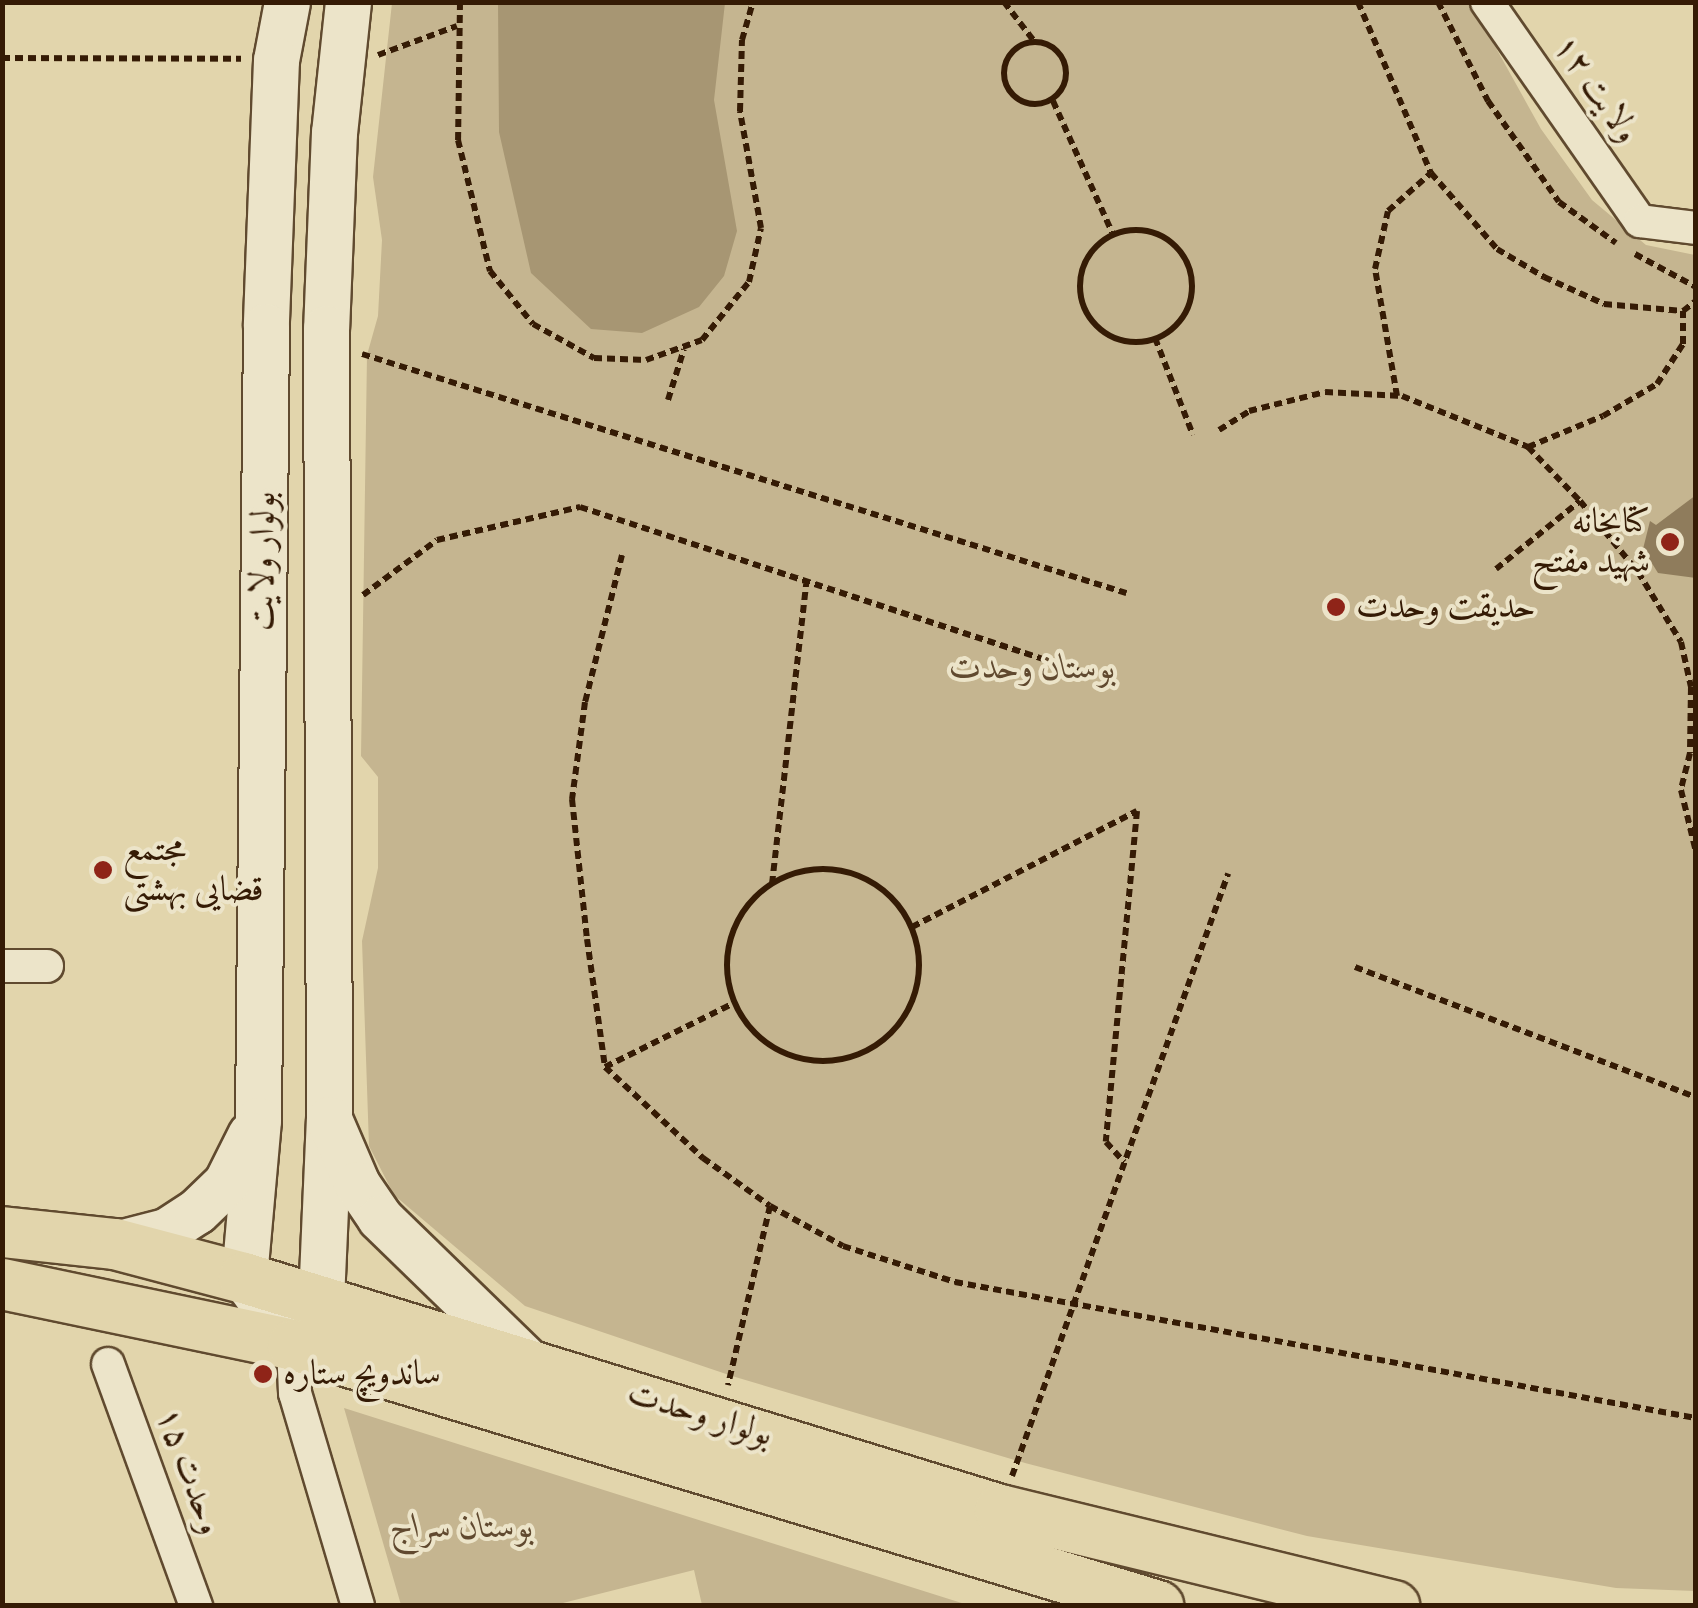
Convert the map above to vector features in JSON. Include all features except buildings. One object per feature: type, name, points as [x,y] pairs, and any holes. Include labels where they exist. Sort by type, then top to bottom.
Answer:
[{"type":"main road","name":"بولوار ولایت","points":[[244,1278],[258,1120],[266,326],[276,60],[287,2]]},
{"type":"main road","name":"بولوار ولایت","points":[[293,1345],[321,1300],[329,1119],[326,353],[339,70],[348,2]]},
{"type":"main road","name":"بولوار ولایت","points":[[329,1119],[357,1184],[380,1218],[528,1362]]},
{"type":"main road","points":[[258,1120],[268,1134],[290,1146],[319,1133],[329,1119]]},
{"type":"main road","name":"بولوار ولایت","points":[[115,1244],[166,1232],[197,1211],[226,1183],[258,1120]]},
{"type":"main road","name":"بولوار وحدت","points":[[2,1232],[115,1244],[244,1278],[716,1419],[1000,1510],[1395,1606]]},
{"type":"main road","points":[[244,1278],[293,1345]]},
{"type":"main road","name":"بولوار وحدت","points":[[2,1284],[293,1345],[1158,1606]]},
{"type":"street","name":"ولایت ۱۲","points":[[1487,2],[1640,221],[1696,228]]},
{"type":"street","points":[[2,966],[46,966]]},
{"type":"street","points":[[293,1345],[295,1393],[358,1606]]},
{"type":"street","name":"وحدت ۱۵","points":[[108,1364],[196,1606]]},
{"type":"path","points":[[460,2],[456,26],[458,140],[490,271],[533,324],[594,358],[646,360],[702,340],[748,282],[761,228],[740,111],[742,40],[753,2]]},
{"type":"path","points":[[1004,2],[1034,41],[1052,46],[1064,60],[1065,84],[1053,100],[1029,106],[1011,96],[1003,80],[1008,56],[1034,41]]},
{"type":"path","points":[[1358,2],[1432,173],[1497,248],[1544,277],[1604,304],[1683,311],[1696,301]]},
{"type":"path","points":[[1438,2],[1488,101],[1559,202],[1608,239],[1696,287]]},
{"type":"path","points":[[339,70],[456,26]]},
{"type":"path","points":[[2,58],[276,60]]},
{"type":"path","points":[[1053,100],[1112,232]]},
{"type":"path","points":[[1396,396],[1376,269],[1388,211],[1432,173]]},
{"type":"path","points":[[1155,231],[1184,254],[1192,279],[1188,308],[1171,331],[1154,338],[1117,340],[1088,318],[1078,284],[1091,248],[1112,232],[1155,231]]},
{"type":"path","points":[[1528,447],[1604,416],[1656,384],[1683,344],[1683,311]]},
{"type":"path","points":[[1154,338],[1194,434]]},
{"type":"path","points":[[668,400],[685,348]]},
{"type":"path","points":[[326,353],[368,355],[1126,593]]},
{"type":"path","points":[[1219,430],[1248,412],[1325,392],[1396,396],[1528,447],[1580,500],[1638,572],[1682,642],[1691,720],[1680,790],[1696,852]]},
{"type":"path","points":[[1496,569],[1580,500]]},
{"type":"path","points":[[326,614],[437,540],[580,507],[1098,678]]},
{"type":"path","points":[[622,555],[585,702],[572,799],[605,1067],[703,1158],[770,1206],[842,1246],[954,1282],[1696,1418]]},
{"type":"path","points":[[772,885],[806,584]]},
{"type":"path","points":[[912,927],[1138,811],[1106,1142],[1124,1162]]},
{"type":"path","points":[[824,868],[856,874],[890,896],[912,927],[920,963],[913,1002],[893,1033],[860,1055],[823,1062],[786,1054],[753,1032],[734,1003],[726,962],[735,924],[772,885],[789,874],[824,868]]},
{"type":"path","points":[[1000,1510],[1228,874]]},
{"type":"path","points":[[1355,966],[1696,1097]]},
{"type":"path","points":[[605,1067],[734,1003]]},
{"type":"path","points":[[716,1419],[770,1206]]},
{"type":"green space","name":"بوستان وحدت","points":[[392,3],[1471,3],[1541,129],[1592,200],[1646,245],[1695,255],[1695,1591],[1616,1588],[1307,1536],[1025,1463],[732,1376],[525,1306],[394,1195],[369,1146],[362,941],[378,868],[378,777],[361,756],[367,355],[378,316],[382,240],[373,177]]},
{"type":"green space","name":"بوستان سراج","points":[[344,1408],[968,1605],[702,1605],[694,1570],[555,1605],[401,1605]]},
{"type":"shaded area","points":[[498,3],[725,3],[714,100],[737,231],[724,276],[699,307],[642,333],[591,329],[531,273],[499,132]]},
{"type":"place","name":"کتابخانه شهید مفتح","points":[[1670,542]]},
{"type":"place","name":"حدیقت وحدت","points":[[1336,607]]},
{"type":"place","name":"مجتمع قضایی بهشتی","points":[[103,870]]},
{"type":"place","name":"ساندویچ ستاره","points":[[263,1374]]}]
